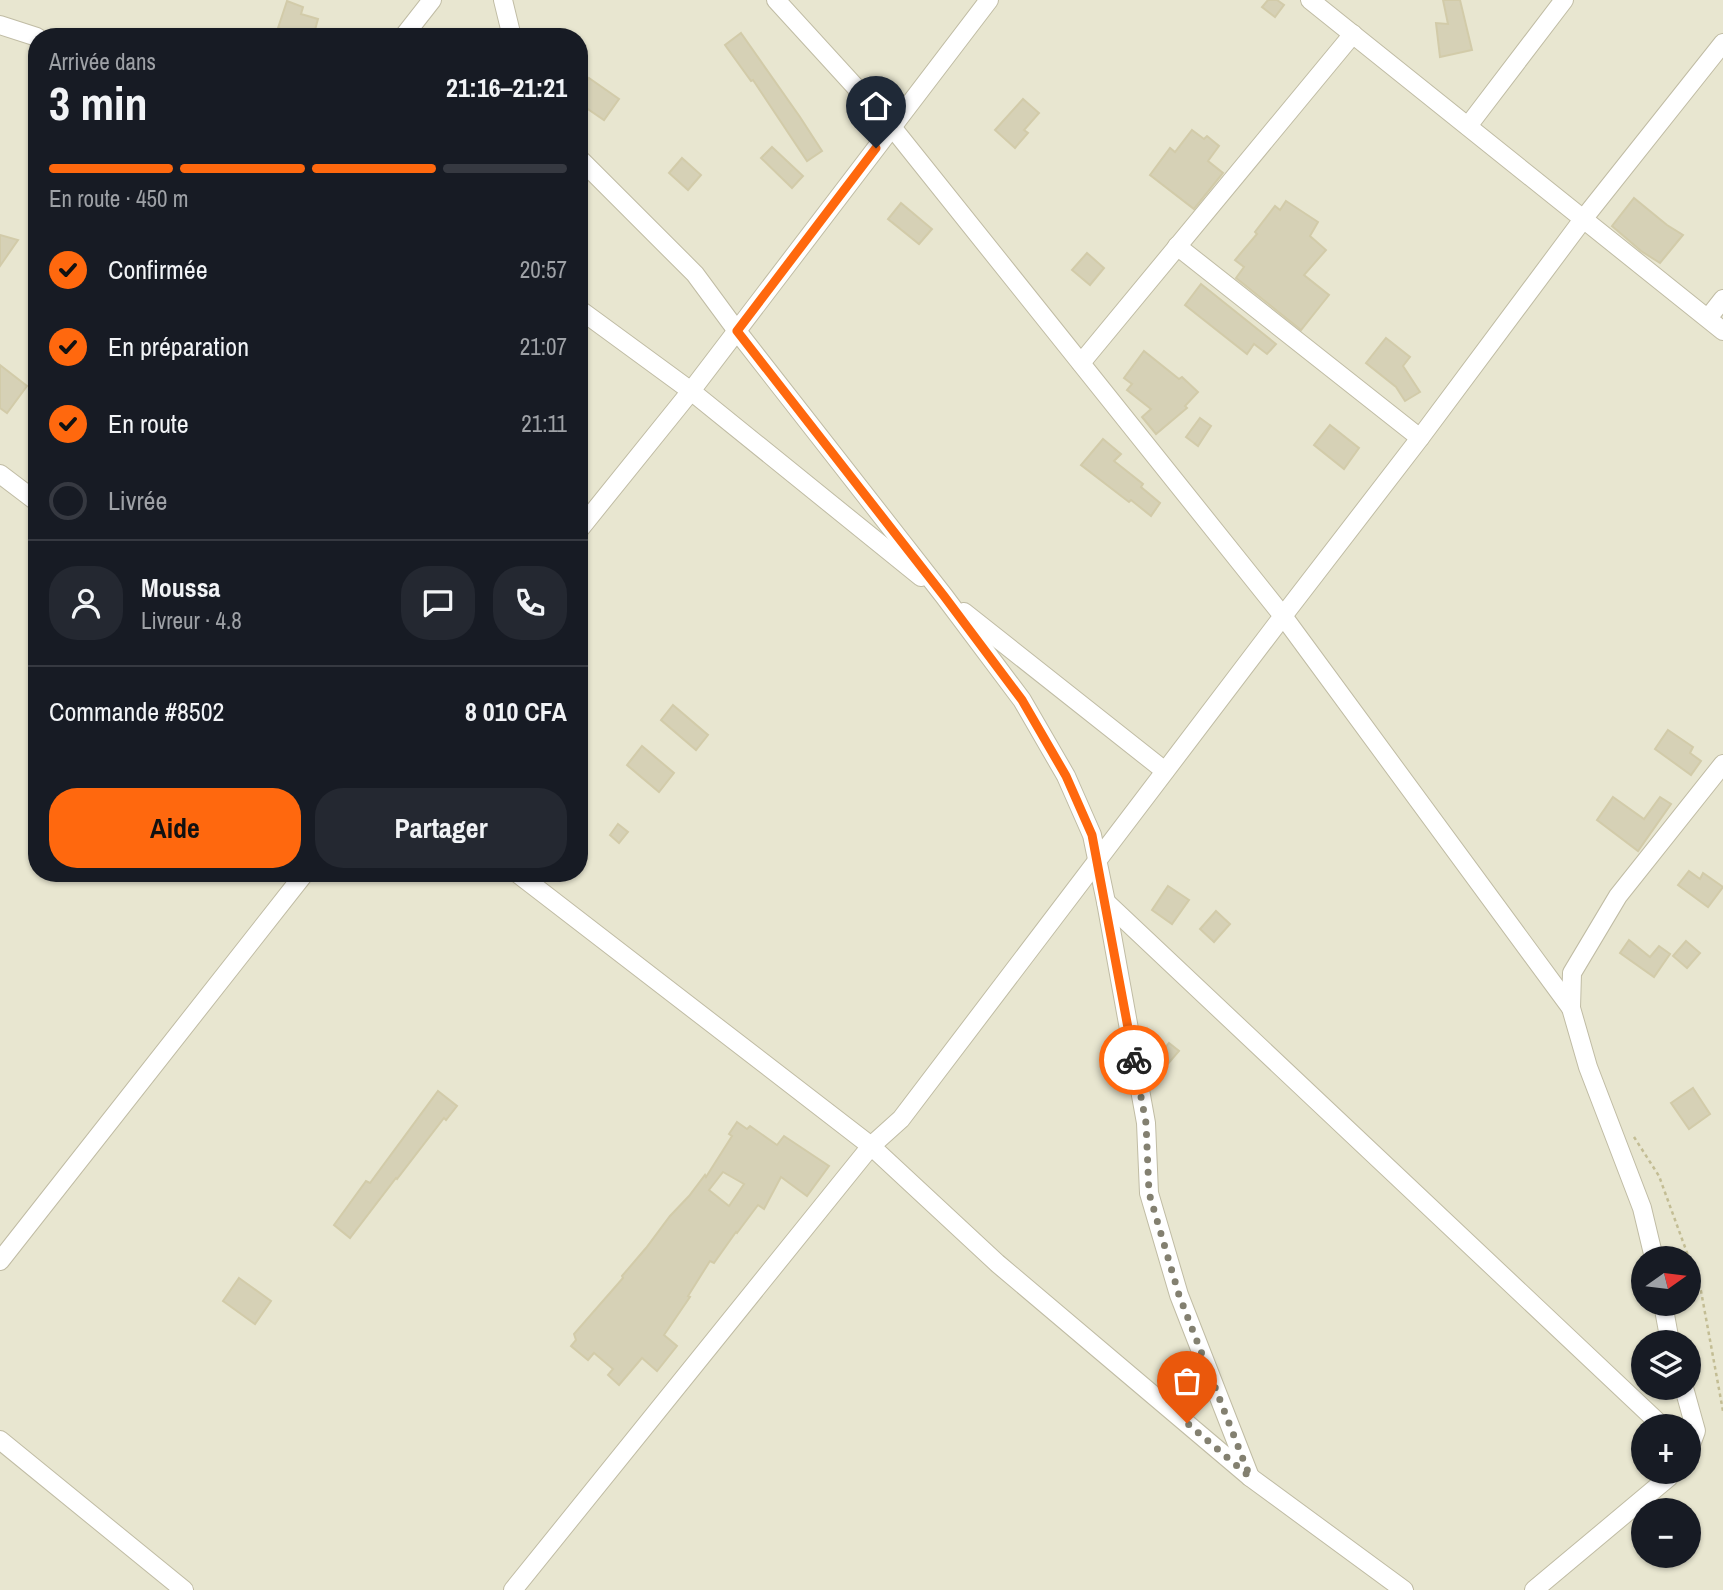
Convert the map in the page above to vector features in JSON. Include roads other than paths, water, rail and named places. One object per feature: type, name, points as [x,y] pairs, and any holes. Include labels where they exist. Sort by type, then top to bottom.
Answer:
[{"type":"street","points":[[409,28],[432,0]]},
{"type":"street","points":[[503,0],[510,28]]},
{"type":"street","points":[[776,0],[892,127],[1283,616],[1571,1008]]},
{"type":"street","points":[[588,519],[691,391],[989,0]]},
{"type":"street","points":[[1310,0],[1723,331]]},
{"type":"street","points":[[1468,126],[1563,0]]},
{"type":"street","points":[[0,25],[28,34]]},
{"type":"street","points":[[1081,363],[1353,34]]},
{"type":"street","points":[[513,1590],[871,1146],[901,1119],[1420,438],[1584,218],[1723,43]]},
{"type":"street","points":[[588,167],[695,274],[1022,700],[1066,776],[1092,835],[1106,902],[1146,1123],[1149,1193],[1179,1295],[1250,1477]]},
{"type":"street","points":[[1177,246],[1420,438]]},
{"type":"street","points":[[1708,318],[1723,299]]},
{"type":"street","points":[[588,316],[691,391],[1165,771]]},
{"type":"street","points":[[0,474],[28,495]]},
{"type":"street","points":[[1651,1246],[1642,1208],[1588,1067],[1571,1008],[1572,973],[1618,896],[1723,764]]},
{"type":"street","points":[[0,1261],[298,882]]},
{"type":"street","points":[[529,882],[871,1146],[997,1263],[1250,1477],[1404,1590]]},
{"type":"street","points":[[1106,902],[1649,1414]]},
{"type":"street","points":[[0,1440],[184,1590]]},
{"type":"street","points":[[1534,1590],[1661,1484]]}]
